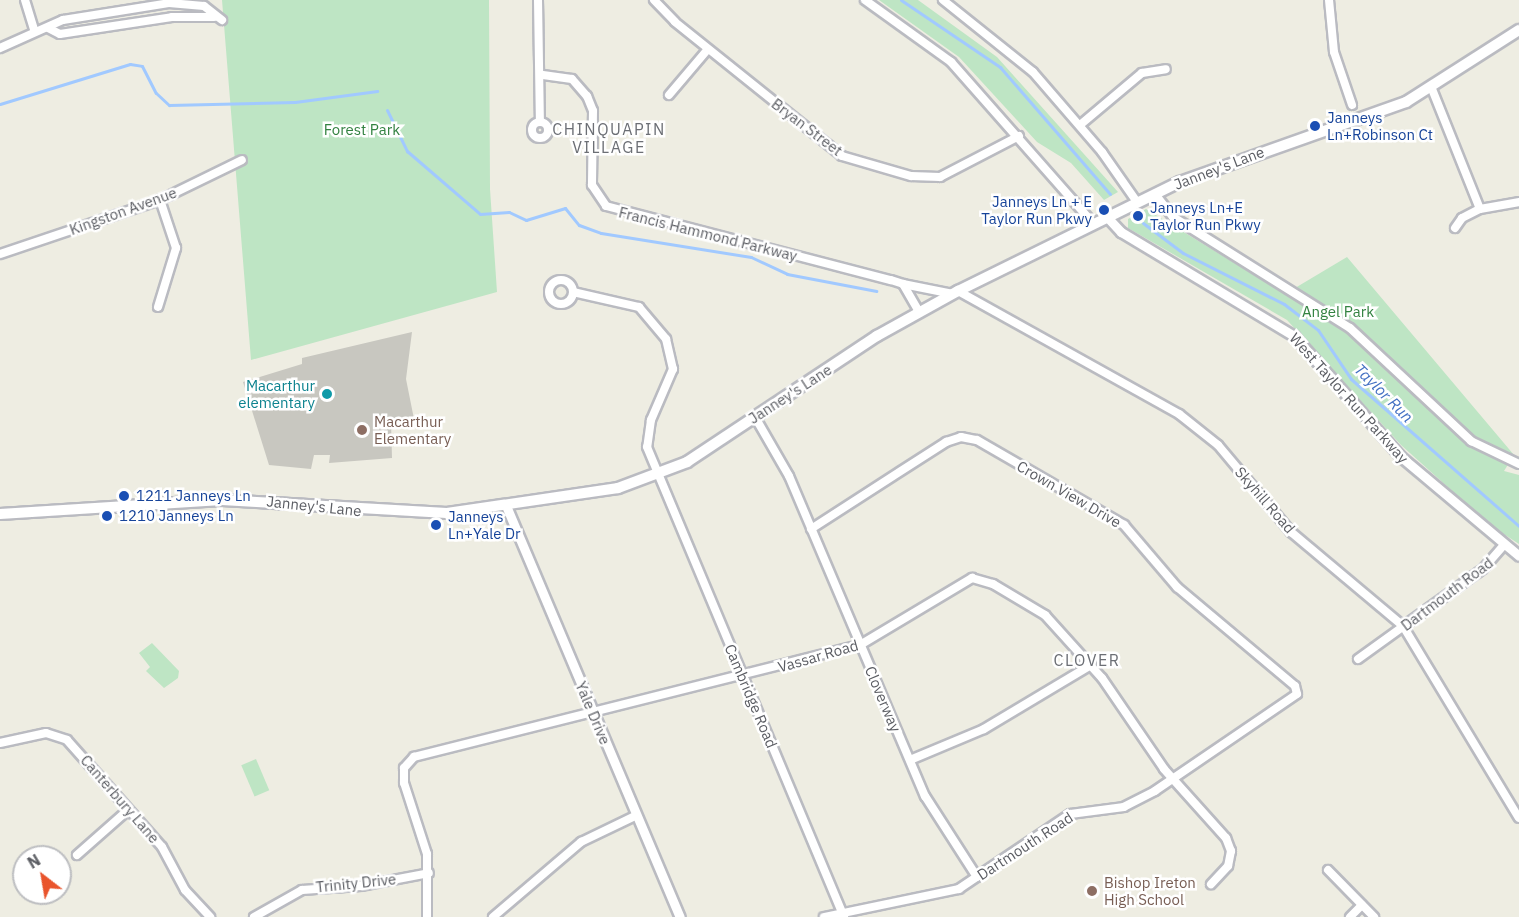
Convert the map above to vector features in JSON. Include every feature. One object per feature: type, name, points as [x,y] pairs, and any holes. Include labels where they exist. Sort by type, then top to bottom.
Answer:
[{"type":"main road","name":"Janney's Lane","points":[[0,514],[222,500],[392,513],[507,508],[608,490],[687,462],[919,312],[955,293],[1155,194],[1242,158],[1383,112],[1432,89],[1519,30]]},
{"type":"street","points":[[25,0],[34,30]]},
{"type":"street","points":[[538,0],[543,75],[540,121]]},
{"type":"street","name":"Bryan Street","points":[[654,0],[708,50],[842,156],[911,176],[940,177],[1019,136]]},
{"type":"street","points":[[865,0],[951,62],[1019,136],[1094,224]]},
{"type":"street","points":[[943,0],[1013,53],[1080,125],[1137,202]]},
{"type":"street","points":[[1329,0],[1334,52],[1352,105]]},
{"type":"street","points":[[0,48],[34,30],[48,28],[79,16],[169,3],[204,6],[213,17]]},
{"type":"street","points":[[48,28],[60,34],[172,16],[213,17],[222,20]]},
{"type":"street","points":[[669,95],[708,50]]},
{"type":"street","points":[[1080,125],[1143,74],[1166,69]]},
{"type":"street","name":"Francis Hammond Parkway","points":[[543,75],[572,79],[587,96],[593,111],[592,185],[606,206],[903,284],[955,293]]},
{"type":"street","points":[[1432,89],[1480,209]]},
{"type":"street","name":"Kingston Avenue","points":[[0,254],[160,200],[242,160]]},
{"type":"street","points":[[1155,194],[1173,217],[1350,328],[1471,441],[1519,464]]},
{"type":"street","points":[[158,307],[176,248],[160,200]]},
{"type":"street","points":[[1455,228],[1462,218],[1480,209],[1519,202]]},
{"type":"street","name":"West Taylor Run Parkway","points":[[1107,217],[1121,232],[1294,336],[1400,456],[1503,546],[1519,556]]},
{"type":"street","points":[[903,284],[919,312]]},
{"type":"street","name":"Cambridge Road","points":[[573,292],[639,307],[666,339],[671,377],[646,440],[658,474],[842,914]]},
{"type":"street","name":"Skyhill Road","points":[[955,293],[1185,419],[1218,446],[1291,532],[1404,626],[1519,818]]},
{"type":"street","name":"Cloverway","points":[[754,417],[789,476],[860,645],[936,816],[977,877]]},
{"type":"street","name":"Crown View Drive","points":[[811,529],[946,442],[961,436],[977,440],[1124,525],[1177,587],[1295,687]]},
{"type":"street","name":"Yale Drive","points":[[507,508],[680,917]]},
{"type":"street","name":"Dartmouth Road","points":[[1358,659],[1482,570],[1503,546]]},
{"type":"street","name":"Vassar Road","points":[[429,873],[404,783],[406,766],[429,752],[860,645],[959,582],[979,578],[1045,615],[1091,665],[1173,779],[1230,845],[1228,866],[1211,884]]},
{"type":"street","points":[[910,760],[984,729],[1091,665]]},
{"type":"street","name":"Dartmouth Road","points":[[824,917],[944,896],[977,877],[1070,814],[1124,807],[1173,779],[1295,699],[1295,687]]},
{"type":"street","name":"Canterbury Lane","points":[[0,743],[33,734],[58,734],[170,857],[185,890],[210,917]]},
{"type":"street","points":[[77,855],[128,810]]},
{"type":"street","points":[[493,917],[581,842],[637,815]]},
{"type":"street","points":[[1328,870],[1374,917]]},
{"type":"street","points":[[427,917],[429,873]]},
{"type":"street","name":"Trinity Drive","points":[[254,917],[302,890],[361,886],[429,873]]},
{"type":"street","points":[[1350,917],[1362,905]]},
{"type":"green space","name":"Forest Park","points":[[222,0],[489,0],[490,189],[497,292],[251,360]]},
{"type":"green space","points":[[879,0],[918,0],[997,57],[1118,192],[1104,200],[1071,163],[1037,142],[959,57]]},
{"type":"green space","name":"Angel Park","points":[[1146,209],[1285,294],[1347,257],[1514,455],[1504,471],[1519,475],[1519,544],[1490,525],[1401,445],[1287,320],[1128,228],[1128,219]]},
{"type":"green space","points":[[152,643],[179,671],[178,678],[164,688],[146,671],[150,667],[139,653]]},
{"type":"green space","points":[[256,759],[269,790],[255,797],[241,765]]},
{"type":"building","name":"Macarthur elementary","points":[[412,332],[406,379],[414,419],[391,422],[392,458],[329,463],[330,455],[314,455],[311,469],[269,465],[243,382],[302,364],[302,358]]},
{"type":"waterway","name":"Taylor Run","points":[[901,0],[1000,67],[1110,194]]},
{"type":"waterway","points":[[0,104],[130,64],[142,66],[156,93],[169,105],[295,102],[377,91]]},
{"type":"waterway","points":[[387,110],[407,151],[480,214],[509,212],[526,220],[565,208],[579,225],[601,233],[751,257],[787,274],[876,291]]},
{"type":"waterway","name":"Taylor Run","points":[[1143,223],[1183,253],[1284,304],[1318,330],[1351,379],[1519,526]]},
{"type":"place","name":"Janneys Ln+Robinson Ct","points":[[1315,126]]},
{"type":"place","name":"Janneys Ln + E Taylor Run Pkwy","points":[[1104,210]]},
{"type":"place","name":"Janneys Ln+E Taylor Run Pkwy","points":[[1138,216]]},
{"type":"place","name":"Macarthur elementary","points":[[327,394]]},
{"type":"place","name":"Macarthur Elementary","points":[[362,430]]},
{"type":"place","name":"1211 Janneys Ln","points":[[124,496]]},
{"type":"place","name":"1210 Janneys Ln","points":[[107,516]]},
{"type":"place","name":"Janneys Ln+Yale Dr","points":[[436,525]]},
{"type":"place","name":"Bishop Ireton High School","points":[[1092,891]]},
{"type":"district","name":"CHINQUAPIN VILLAGE","points":[[609,138]]},
{"type":"district","name":"CLOVER","points":[[1087,660]]}]
